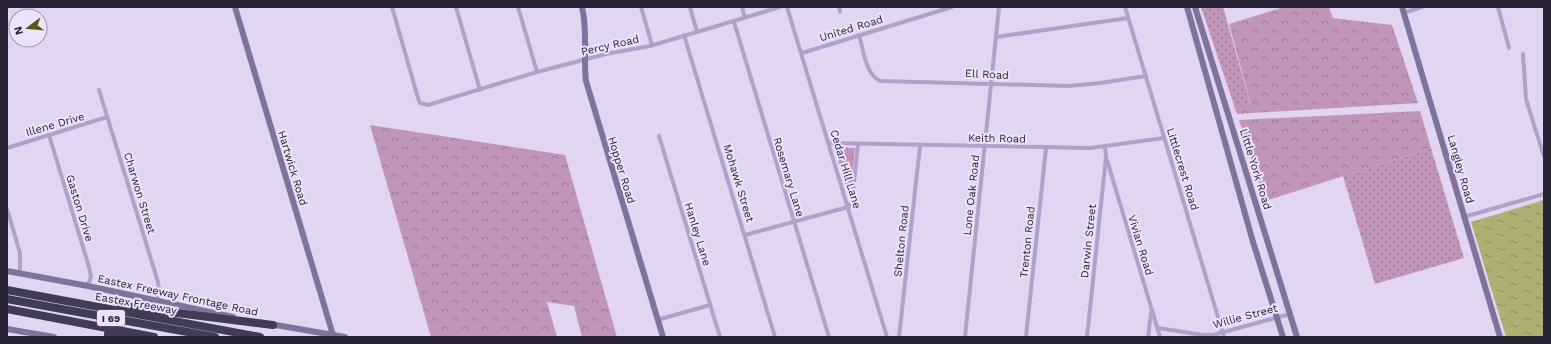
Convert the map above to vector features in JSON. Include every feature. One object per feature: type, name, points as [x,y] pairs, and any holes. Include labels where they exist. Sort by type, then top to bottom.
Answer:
[{"type":"highway","name":"Eastex Freeway","points":[[7,290],[260,337]]},
{"type":"highway","name":"I 69","points":[[7,299],[215,337]]},
{"type":"highway","points":[[84,304],[103,304],[273,324]]},
{"type":"highway","name":"I 69","points":[[7,309],[154,337]]},
{"type":"highway","points":[[54,318],[66,325],[123,337]]},
{"type":"main road","name":"Hartwick Road","points":[[235,7],[333,335]]},
{"type":"main road","name":"Hopper Road","points":[[582,7],[585,32],[584,60],[586,81],[662,336]]},
{"type":"main road","name":"Little York Road","points":[[1187,7],[1253,242],[1283,337]]},
{"type":"main road","name":"Little York Road","points":[[1195,7],[1297,337]]},
{"type":"main road","name":"Langley Road","points":[[1403,10],[1500,337]]},
{"type":"main road","points":[[1253,242],[1266,238]]},
{"type":"main road","name":"Eastex Freeway Frontage Road","points":[[7,271],[88,286],[157,302],[345,337]]},
{"type":"main road","points":[[7,329],[24,334],[54,337]]},
{"type":"street","name":"Percy Road","points":[[392,7],[420,103],[428,105],[537,72],[606,54],[652,45],[734,22],[780,7]]},
{"type":"street","points":[[456,7],[480,90]]},
{"type":"street","points":[[518,7],[537,72]]},
{"type":"street","points":[[641,7],[652,45]]},
{"type":"street","points":[[690,7],[697,32]]},
{"type":"street","points":[[742,7],[745,18]]},
{"type":"street","name":"Cedar Hill Lane","points":[[788,7],[887,337]]},
{"type":"street","name":"United Road","points":[[802,53],[859,34],[952,7]]},
{"type":"street","name":"Lone Oak Road","points":[[965,337],[999,7]]},
{"type":"street","name":"Littlecrest Road","points":[[1125,7],[1223,335]]},
{"type":"street","points":[[1403,10],[1422,7]]},
{"type":"street","points":[[1498,7],[1509,48]]},
{"type":"street","points":[[996,37],[1128,18]]},
{"type":"street","name":"Rosemary Lane","points":[[734,22],[828,337]]},
{"type":"street","name":"Ell Road","points":[[859,34],[870,71],[877,80],[1069,86],[1146,76]]},
{"type":"street","name":"Mohawk Street","points":[[684,35],[775,337]]},
{"type":"street","points":[[1523,54],[1526,99],[1544,157]]},
{"type":"street","name":"Charwon Street","points":[[99,90],[158,282],[159,290],[157,302]]},
{"type":"street","name":"Illene Drive","points":[[7,148],[107,117]]},
{"type":"street","name":"Gaston Drive","points":[[49,135],[89,267],[91,276],[88,286]]},
{"type":"street","name":"Hanley Lane","points":[[659,136],[720,337]]},
{"type":"street","name":"Keith Road","points":[[829,143],[1046,148],[1105,147],[1164,138]]},
{"type":"street","points":[[745,235],[848,207],[852,201],[858,144]]},
{"type":"street","name":"Shelton Road","points":[[899,337],[920,146]]},
{"type":"street","name":"Darwin Street","points":[[1087,337],[1106,158],[1105,147]]},
{"type":"street","name":"Trenton Road","points":[[1026,337],[1046,148]]},
{"type":"street","name":"Vivian Road","points":[[1106,158],[1160,337]]},
{"type":"street","points":[[1464,217],[1544,194]]},
{"type":"street","points":[[7,210],[20,253],[20,273]]},
{"type":"street","points":[[657,320],[710,306]]},
{"type":"street","points":[[1148,337],[1152,311]]},
{"type":"street","name":"Willie Street","points":[[1158,328],[1203,335],[1223,335],[1290,314]]},
{"type":"green space","points":[[1201,7],[1223,7],[1251,106],[1235,108]]},
{"type":"green space","points":[[1284,7],[1329,7],[1333,18],[1392,25],[1418,103],[1237,114],[1235,108],[1251,105],[1229,24]]},
{"type":"green space","points":[[1420,111],[1431,148],[1265,201],[1239,120]]},
{"type":"green space","points":[[370,125],[565,155],[617,337],[582,337],[574,306],[547,302],[557,337],[431,337]]},
{"type":"green space","points":[[834,147],[855,148],[850,200]]},
{"type":"green space","points":[[1431,148],[1464,258],[1375,284],[1343,176]]},
{"type":"water","points":[[1544,200],[1544,337],[1506,337],[1471,222]]}]
